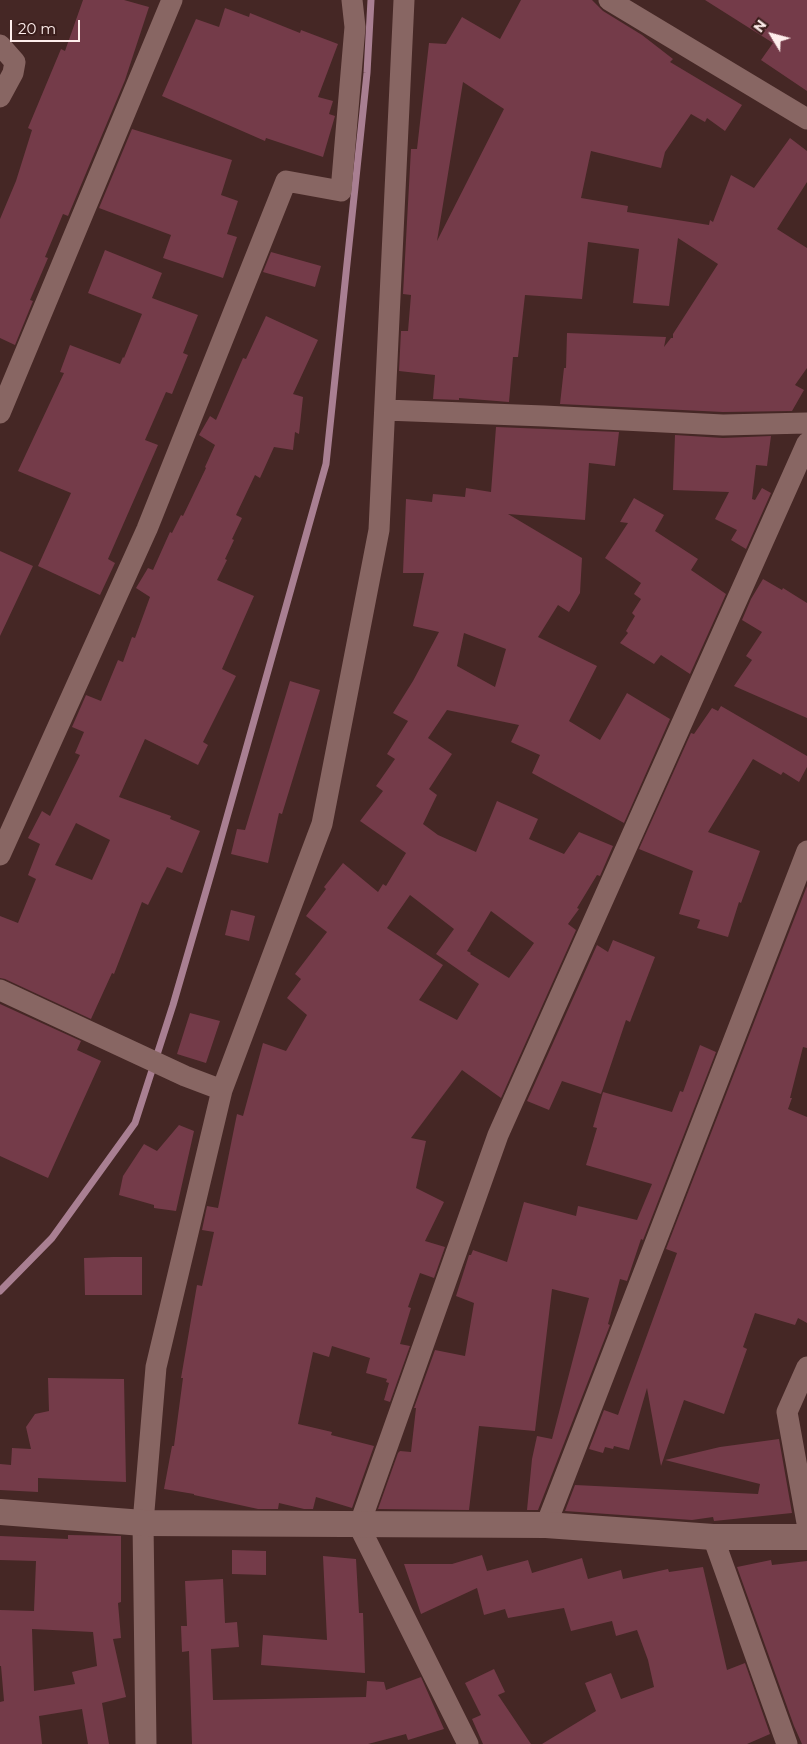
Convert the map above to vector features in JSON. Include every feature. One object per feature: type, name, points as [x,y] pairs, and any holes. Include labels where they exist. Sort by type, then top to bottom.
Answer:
[{"type":"street","points":[[0,413],[172,0]]},
{"type":"street","points":[[0,855],[147,529],[286,181],[341,191],[355,27],[352,0]]},
{"type":"street","points":[[146,1744],[143,1523],[156,1368],[222,1090],[322,824],[379,530],[404,0]]},
{"type":"street","points":[[609,0],[807,119]]},
{"type":"street","points":[[0,45],[15,62],[13,73],[0,97]]},
{"type":"street","points":[[385,410],[723,425],[807,423]]},
{"type":"street","points":[[468,1744],[359,1526],[498,1135],[807,443]]},
{"type":"street","points":[[546,1525],[807,851]]},
{"type":"street","points":[[0,990],[185,1076],[222,1090]]},
{"type":"street","points":[[807,1366],[787,1412],[807,1523]]},
{"type":"street","points":[[0,1512],[143,1523],[359,1526],[546,1525],[713,1537],[807,1537]]},
{"type":"street","points":[[713,1537],[788,1744]]},
{"type":"building","points":[[83,0],[124,0],[149,7],[125,80],[68,216],[63,214],[45,257],[48,258],[30,300],[33,301],[15,345],[0,338],[0,219],[16,181],[32,130],[28,128],[61,49],[65,51]]},
{"type":"building","points":[[521,0],[592,0],[603,11],[642,35],[673,59],[670,62],[742,105],[725,131],[707,118],[705,122],[691,114],[665,152],[661,168],[591,151],[581,198],[628,206],[627,212],[709,225],[710,220],[713,222],[731,175],[754,188],[790,138],[807,151],[807,182],[777,229],[807,248],[807,368],[795,385],[804,390],[792,411],[723,412],[560,404],[564,368],[566,368],[567,333],[666,337],[664,347],[673,338],[673,334],[718,264],[678,238],[669,306],[633,303],[639,249],[588,242],[582,299],[525,295],[518,357],[513,357],[509,402],[459,398],[459,400],[433,399],[435,375],[399,371],[401,331],[408,331],[411,295],[403,294],[411,149],[417,149],[429,43],[446,44],[462,17],[500,39]],"holes":[[[463,82],[504,109],[437,241]]]},
{"type":"building","points":[[705,0],[807,0],[807,91],[761,60],[773,43]]},
{"type":"building","points":[[225,8],[249,17],[250,13],[300,33],[301,30],[338,44],[318,97],[333,101],[329,114],[335,116],[323,157],[266,138],[265,141],[162,96],[196,19],[219,27]]},
{"type":"building","points":[[132,129],[232,160],[221,195],[238,201],[227,234],[237,237],[223,278],[163,258],[171,235],[99,208]]},
{"type":"building","points":[[105,250],[162,273],[152,298],[198,315],[183,353],[188,355],[172,394],[166,392],[145,440],[158,445],[108,559],[115,563],[100,595],[38,566],[71,493],[18,471],[64,373],[60,372],[70,345],[120,364],[142,314],[88,293]]},
{"type":"building","points":[[271,252],[321,266],[315,287],[263,272]]},
{"type":"building","points":[[266,316],[318,340],[293,394],[303,397],[299,434],[295,432],[293,450],[274,447],[260,478],[255,475],[236,515],[242,518],[232,539],[234,540],[225,559],[227,560],[217,580],[254,596],[222,669],[236,676],[203,742],[208,745],[198,765],[145,739],[119,797],[171,816],[170,819],[200,831],[182,873],[167,867],[148,905],[142,902],[114,974],[112,973],[91,1019],[0,978],[0,916],[18,923],[36,879],[28,875],[40,844],[28,838],[42,811],[50,816],[80,755],[75,753],[84,732],[72,727],[86,695],[101,701],[118,660],[123,662],[132,637],[135,638],[150,597],[136,588],[148,568],[153,570],[170,532],[172,533],[181,515],[183,516],[215,445],[199,435],[210,416],[216,420],[243,358],[246,359]],"holes":[[[76,823],[110,840],[92,880],[55,865]]]},
{"type":"building","points":[[496,427],[619,432],[615,466],[589,463],[585,520],[508,514],[582,558],[580,593],[569,612],[558,605],[538,637],[597,666],[569,721],[600,740],[627,693],[670,719],[624,823],[532,773],[540,755],[511,742],[519,725],[447,710],[428,738],[452,754],[429,789],[437,795],[423,824],[438,835],[476,852],[497,801],[538,819],[529,839],[564,854],[579,832],[613,846],[600,876],[597,875],[577,908],[579,909],[568,924],[576,930],[501,1098],[462,1070],[411,1138],[426,1141],[416,1188],[444,1202],[425,1241],[445,1247],[434,1278],[420,1273],[408,1307],[411,1308],[400,1344],[410,1346],[390,1402],[384,1400],[389,1383],[386,1382],[387,1379],[366,1373],[370,1358],[332,1346],[329,1357],[313,1352],[298,1424],[332,1432],[331,1435],[374,1446],[352,1508],[316,1497],[313,1509],[304,1509],[279,1503],[278,1509],[258,1509],[164,1489],[172,1446],[174,1446],[183,1378],[181,1378],[197,1285],[202,1286],[214,1232],[202,1230],[207,1206],[218,1208],[237,1114],[243,1116],[263,1043],[286,1051],[307,1015],[287,998],[301,979],[295,974],[327,932],[306,916],[326,889],[324,887],[343,863],[378,892],[383,884],[386,886],[406,853],[360,821],[383,791],[376,786],[395,759],[387,754],[408,721],[393,713],[413,681],[439,632],[413,626],[424,573],[403,573],[406,499],[432,502],[433,494],[465,497],[466,488],[491,492]],"holes":[[[464,633],[506,649],[495,687],[457,666]],[[410,895],[454,929],[436,954],[479,984],[457,1020],[419,1000],[443,965],[387,928]],[[491,911],[534,943],[509,978],[467,951]]]},
{"type":"building","points":[[675,435],[723,438],[771,436],[767,466],[756,465],[752,499],[755,500],[762,488],[771,493],[746,549],[731,540],[737,530],[715,519],[729,492],[673,490]]},
{"type":"building","points":[[634,498],[664,515],[655,531],[698,559],[691,570],[726,594],[690,674],[661,655],[654,664],[620,643],[628,633],[626,631],[635,616],[632,613],[641,599],[634,594],[641,583],[605,558],[628,523],[620,522]]},
{"type":"building","points":[[0,551],[33,566],[0,636]]},
{"type":"building","points":[[763,579],[782,590],[783,588],[807,603],[807,718],[734,686],[752,660],[746,656],[762,632],[742,620],[751,599]]},
{"type":"building","points":[[290,681],[320,690],[282,814],[279,813],[268,863],[231,854],[237,829],[245,830]]},
{"type":"building","points":[[721,706],[807,756],[807,767],[799,782],[783,772],[781,775],[753,759],[708,832],[760,851],[741,903],[739,902],[728,937],[697,928],[700,920],[679,914],[693,871],[639,849],[691,733],[694,734],[712,708],[718,711]]},
{"type":"building","points":[[807,886],[807,1048],[803,1047],[788,1109],[807,1117],[807,1323],[798,1318],[795,1325],[755,1313],[743,1347],[747,1349],[724,1414],[684,1400],[661,1466],[647,1388],[629,1450],[614,1446],[613,1449],[605,1447],[603,1453],[589,1449],[604,1410],[618,1415],[677,1253],[666,1249]]},
{"type":"building","points":[[231,910],[255,916],[249,941],[225,935]]},
{"type":"building","points":[[613,940],[655,957],[630,1022],[626,1020],[601,1094],[562,1081],[549,1110],[527,1101],[597,945],[608,952]]},
{"type":"building","points":[[0,1004],[81,1041],[77,1050],[101,1061],[48,1178],[0,1156]]},
{"type":"building","points":[[190,1013],[220,1021],[206,1063],[177,1054]]},
{"type":"building","points":[[700,1045],[716,1052],[643,1240],[641,1239],[627,1281],[620,1279],[608,1324],[610,1325],[538,1510],[527,1510],[532,1459],[537,1436],[552,1439],[589,1298],[552,1289],[535,1431],[479,1426],[469,1510],[378,1509],[398,1453],[400,1451],[411,1452],[416,1408],[414,1408],[435,1350],[465,1356],[474,1303],[456,1296],[469,1255],[471,1255],[473,1250],[507,1262],[524,1202],[576,1216],[578,1206],[637,1220],[652,1184],[586,1165],[597,1128],[593,1127],[603,1092],[672,1112],[680,1091],[683,1092]]},
{"type":"building","points":[[179,1125],[194,1131],[176,1211],[154,1208],[154,1205],[119,1195],[123,1176],[144,1144],[157,1151]]},
{"type":"building","points":[[142,1257],[142,1295],[85,1295],[84,1258]]},
{"type":"building","points":[[48,1378],[124,1379],[126,1482],[38,1478],[38,1492],[0,1490],[0,1464],[11,1465],[12,1448],[31,1449],[26,1427],[35,1414],[49,1411]]},
{"type":"building","points":[[779,1439],[792,1513],[714,1521],[713,1517],[692,1520],[565,1511],[575,1485],[758,1494],[760,1484],[665,1460],[720,1447]]},
{"type":"building","points":[[68,1535],[121,1536],[121,1602],[118,1603],[121,1638],[113,1639],[126,1697],[102,1703],[109,1744],[88,1744],[82,1709],[39,1716],[42,1744],[0,1744],[0,1702],[4,1701],[0,1666],[0,1610],[34,1611],[36,1561],[0,1560],[0,1536],[68,1539]],"holes":[[[32,1629],[93,1632],[97,1666],[72,1672],[75,1684],[34,1691]]]},
{"type":"building","points":[[232,1550],[266,1551],[266,1575],[232,1574]]},
{"type":"building","points":[[482,1555],[487,1571],[528,1560],[532,1573],[582,1558],[588,1579],[621,1570],[623,1579],[668,1569],[669,1572],[703,1567],[727,1670],[745,1663],[770,1734],[747,1744],[542,1744],[596,1711],[585,1683],[611,1673],[621,1699],[654,1687],[648,1660],[637,1630],[616,1636],[612,1621],[571,1631],[564,1608],[508,1618],[505,1609],[484,1615],[477,1588],[421,1614],[404,1564],[452,1564]]},
{"type":"building","points":[[323,1556],[356,1559],[359,1613],[363,1613],[365,1673],[261,1665],[263,1635],[327,1640]]},
{"type":"building","points":[[771,1560],[772,1565],[807,1561],[807,1744],[802,1744],[794,1726],[737,1567]]},
{"type":"building","points":[[223,1579],[225,1623],[237,1622],[239,1647],[211,1649],[213,1700],[366,1697],[367,1681],[384,1682],[386,1690],[421,1677],[444,1729],[408,1740],[406,1734],[368,1744],[192,1744],[189,1651],[182,1652],[181,1626],[187,1626],[185,1581]]},
{"type":"building","points":[[494,1669],[505,1692],[498,1695],[531,1744],[483,1744],[472,1719],[481,1715],[465,1683]]},
{"type":"waterway","points":[[0,1291],[52,1238],[135,1123],[173,1005],[213,867],[326,464],[367,73],[371,0]]}]
